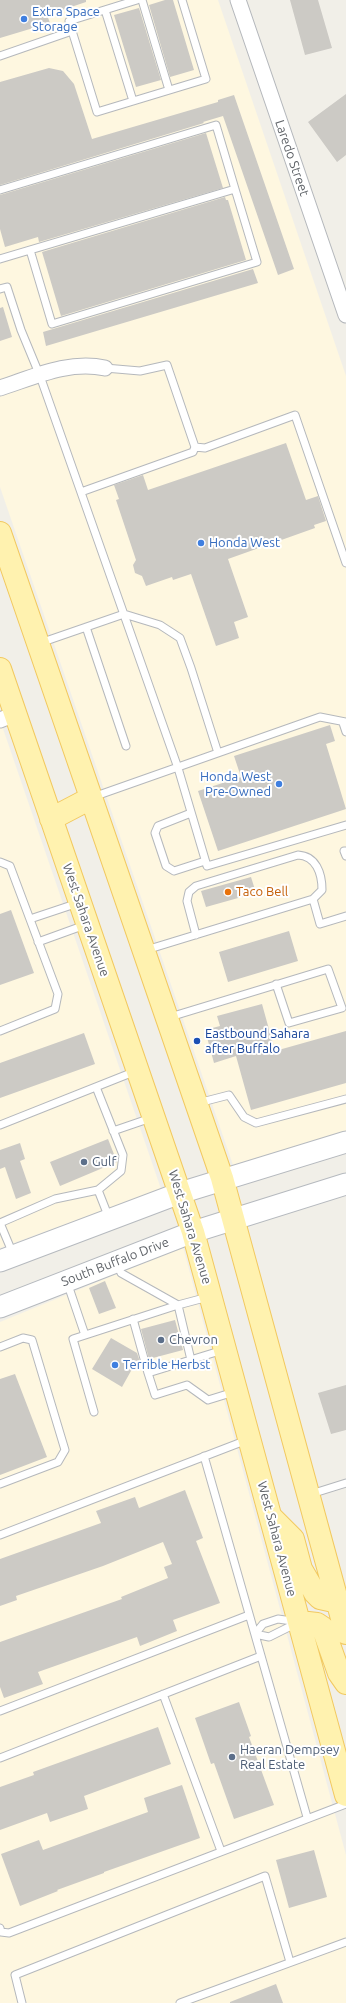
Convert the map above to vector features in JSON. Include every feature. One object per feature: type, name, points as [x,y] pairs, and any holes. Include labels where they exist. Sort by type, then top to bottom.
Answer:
[{"type":"main road","points":[[0,533],[222,1178],[308,1494],[342,1601],[346,1633]]},
{"type":"main road","name":"West Sahara Avenue","points":[[0,669],[8,717],[51,819],[193,1232],[346,1796]]},
{"type":"main road","points":[[51,819],[91,798]]},
{"type":"main road","points":[[7,1259],[109,1218],[222,1178],[346,1142]]},
{"type":"main road","name":"South Buffalo Drive","points":[[0,1307],[193,1232],[233,1218],[346,1184]]},
{"type":"main road","points":[[270,1516],[293,1539],[300,1569],[320,1598],[342,1601]]},
{"type":"main road","points":[[299,1622],[317,1624],[323,1628],[339,1673],[346,1683]]},
{"type":"street","name":"Laredo Street","points":[[238,0],[346,315]]},
{"type":"street","points":[[0,388],[72,366],[88,365],[105,368]]},
{"type":"lane","points":[[137,0],[69,21],[97,112],[206,79],[182,0]]},
{"type":"lane","points":[[142,0],[169,90]]},
{"type":"lane","points":[[106,10],[133,101]]},
{"type":"lane","points":[[0,56],[72,32]]},
{"type":"lane","points":[[0,190],[216,125],[257,262],[52,324],[30,250]]},
{"type":"lane","points":[[0,259],[235,189]]},
{"type":"lane","points":[[0,289],[7,287],[21,330],[40,376],[178,768],[207,866],[346,825]]},
{"type":"lane","points":[[81,492],[193,452],[195,447],[167,365],[140,371],[105,368]]},
{"type":"lane","points":[[195,447],[205,448],[295,415],[346,563]]},
{"type":"lane","points":[[38,644],[124,614],[160,625],[180,638],[192,668],[218,753]]},
{"type":"lane","points":[[86,627],[126,746]]},
{"type":"lane","points":[[91,798],[320,717],[345,722],[346,732]]},
{"type":"lane","points":[[191,813],[158,826],[155,833],[166,866],[174,871],[205,861]]},
{"type":"lane","points":[[346,850],[344,851],[346,856]]},
{"type":"lane","points":[[143,951],[196,935],[313,899],[322,890],[318,869],[314,860],[306,855],[298,855],[196,886],[189,892],[187,901],[196,935]]},
{"type":"lane","points":[[0,862],[10,866],[58,994],[55,1009],[0,1031]]},
{"type":"lane","points":[[313,899],[320,924],[346,916]]},
{"type":"lane","points":[[30,919],[80,902]]},
{"type":"lane","points":[[38,942],[88,924]]},
{"type":"lane","points":[[166,1018],[276,984],[328,969],[342,1008],[289,1023],[276,984]]},
{"type":"lane","points":[[0,1125],[138,1071]]},
{"type":"lane","points":[[7,1259],[0,1223],[55,1199],[98,1190],[121,1171],[123,1155],[96,1087]]},
{"type":"lane","points":[[196,1104],[229,1095],[244,1117],[256,1123],[346,1099]]},
{"type":"lane","points":[[114,1131],[154,1117]]},
{"type":"lane","points":[[98,1190],[109,1218]]},
{"type":"lane","points":[[116,1261],[121,1273],[178,1305],[191,1360]]},
{"type":"lane","points":[[67,1280],[85,1335]]},
{"type":"lane","points":[[94,1412],[73,1339],[133,1319],[211,1296]]},
{"type":"lane","points":[[133,1319],[155,1395],[187,1385],[208,1400],[236,1392]]},
{"type":"lane","points":[[0,1346],[23,1338],[32,1340],[64,1450],[58,1462],[0,1484]]},
{"type":"lane","points":[[148,1372],[225,1349]]},
{"type":"lane","points":[[0,1535],[250,1439]]},
{"type":"lane","points":[[204,1456],[307,1817]]},
{"type":"lane","points":[[308,1494],[346,1483]]},
{"type":"lane","points":[[0,1711],[249,1615]]},
{"type":"lane","points":[[255,1634],[263,1624],[278,1620],[299,1622]]},
{"type":"lane","points":[[255,1634],[269,1637],[299,1622]]},
{"type":"lane","points":[[0,1758],[261,1656]]},
{"type":"lane","points":[[163,1694],[221,1851]]},
{"type":"lane","points":[[0,1928],[1,1932],[9,1933],[307,1817],[346,1804]]},
{"type":"lane","points":[[22,2003],[15,1975],[264,1876],[290,1962]]},
{"type":"lane","points":[[180,2003],[346,1942]]},
{"type":"shaded area","points":[[0,0],[218,0],[346,376],[346,1131],[233,1165],[0,487]]},
{"type":"shaded area","points":[[0,720],[161,1189],[0,1248]]},
{"type":"shaded area","points":[[183,1247],[346,1855],[346,2003],[0,2003],[0,1322]]},
{"type":"building","name":"Extra Space Storage","points":[[0,0],[86,0],[86,2],[47,15],[50,23],[0,38]]},
{"type":"building","points":[[165,0],[173,0],[194,70],[170,77],[149,5]]},
{"type":"building","points":[[290,0],[318,0],[332,48],[305,55]]},
{"type":"building","points":[[139,8],[161,80],[136,87],[114,15]]},
{"type":"building","points":[[49,68],[63,71],[74,84],[92,139],[218,102],[218,100],[234,95],[294,269],[278,275],[223,116],[0,185],[0,82]]},
{"type":"building","points":[[346,94],[346,155],[337,162],[308,122]]},
{"type":"building","points":[[206,133],[223,188],[39,242],[38,237],[5,247],[0,229],[0,195]]},
{"type":"building","points":[[225,197],[226,200],[228,200],[246,260],[61,316],[42,252]]},
{"type":"building","points":[[253,269],[258,283],[46,346],[43,332]]},
{"type":"building","points":[[3,307],[12,337],[0,341],[0,308]]},
{"type":"building","name":"Honda West","points":[[286,443],[306,500],[318,496],[326,521],[314,525],[315,528],[228,559],[248,617],[234,622],[239,638],[216,646],[191,574],[173,580],[172,577],[146,586],[142,576],[135,573],[133,565],[136,560],[116,500],[119,499],[114,485],[143,475],[148,490]]},
{"type":"building","name":"Honda West Pre-Owned","points":[[330,725],[335,741],[326,744],[346,809],[218,851],[198,791],[241,777],[234,756]]},
{"type":"building","name":"Taco Bell","points":[[251,877],[256,893],[206,907],[201,891]]},
{"type":"building","points":[[11,910],[34,973],[0,985],[0,914]]},
{"type":"building","points":[[289,931],[298,961],[228,982],[219,952]]},
{"type":"building","points":[[262,1004],[275,1051],[346,1031],[346,1083],[251,1110],[236,1056],[214,1063],[205,1030],[220,1026],[217,1016]]},
{"type":"building","points":[[84,1033],[95,1064],[0,1098],[0,1063]]},
{"type":"building","points":[[108,1139],[117,1162],[60,1186],[50,1162]]},
{"type":"building","points":[[20,1143],[25,1159],[20,1161],[31,1193],[16,1199],[5,1167],[0,1169],[0,1150]]},
{"type":"building","points":[[105,1281],[116,1308],[99,1314],[89,1288]]},
{"type":"building","points":[[175,1320],[183,1350],[149,1359],[141,1329]]},
{"type":"building","name":"Terrible Herbst","points":[[111,1338],[137,1353],[140,1362],[136,1362],[122,1387],[92,1369]]},
{"type":"building","points":[[15,1374],[47,1457],[0,1475],[0,1379]]},
{"type":"building","points":[[346,1385],[346,1430],[331,1434],[318,1393]]},
{"type":"building","points":[[185,1490],[203,1538],[196,1541],[220,1603],[173,1620],[177,1631],[140,1646],[137,1637],[38,1672],[43,1684],[4,1698],[0,1687],[0,1642],[122,1599],[121,1597],[168,1578],[164,1567],[172,1564],[163,1542],[103,1566],[16,1596],[17,1600],[0,1606],[0,1559],[101,1523],[96,1511],[135,1497],[139,1508]]},
{"type":"building","name":"Haeran Dempsey Real Estate","points":[[239,1702],[251,1736],[249,1737],[274,1805],[234,1819],[214,1763],[211,1764],[195,1718]]},
{"type":"building","points":[[158,1727],[171,1764],[84,1796],[88,1809],[50,1822],[47,1813],[0,1830],[0,1787],[34,1775],[33,1772]]},
{"type":"building","points":[[182,1785],[200,1838],[104,1872],[20,1906],[1,1854],[39,1840],[43,1850],[148,1812],[144,1798]]},
{"type":"building","points":[[314,1850],[327,1897],[289,1908],[276,1860]]},
{"type":"building","points":[[276,1984],[283,2003],[230,2003],[230,2002]]},
{"type":"place","name":"Extra Space Storage","points":[[24,19]]},
{"type":"place","name":"Honda West","points":[[201,543]]},
{"type":"place","name":"Honda West Pre-Owned","points":[[279,784]]},
{"type":"place","name":"Taco Bell","points":[[228,892]]},
{"type":"place","name":"Eastbound Sahara after Buffalo","points":[[197,1041]]},
{"type":"place","name":"Gulf","points":[[84,1162]]},
{"type":"place","name":"Chevron","points":[[161,1340]]},
{"type":"place","name":"Terrible Herbst","points":[[115,1365]]},
{"type":"place","name":"Haeran Dempsey Real Estate","points":[[232,1757]]}]
